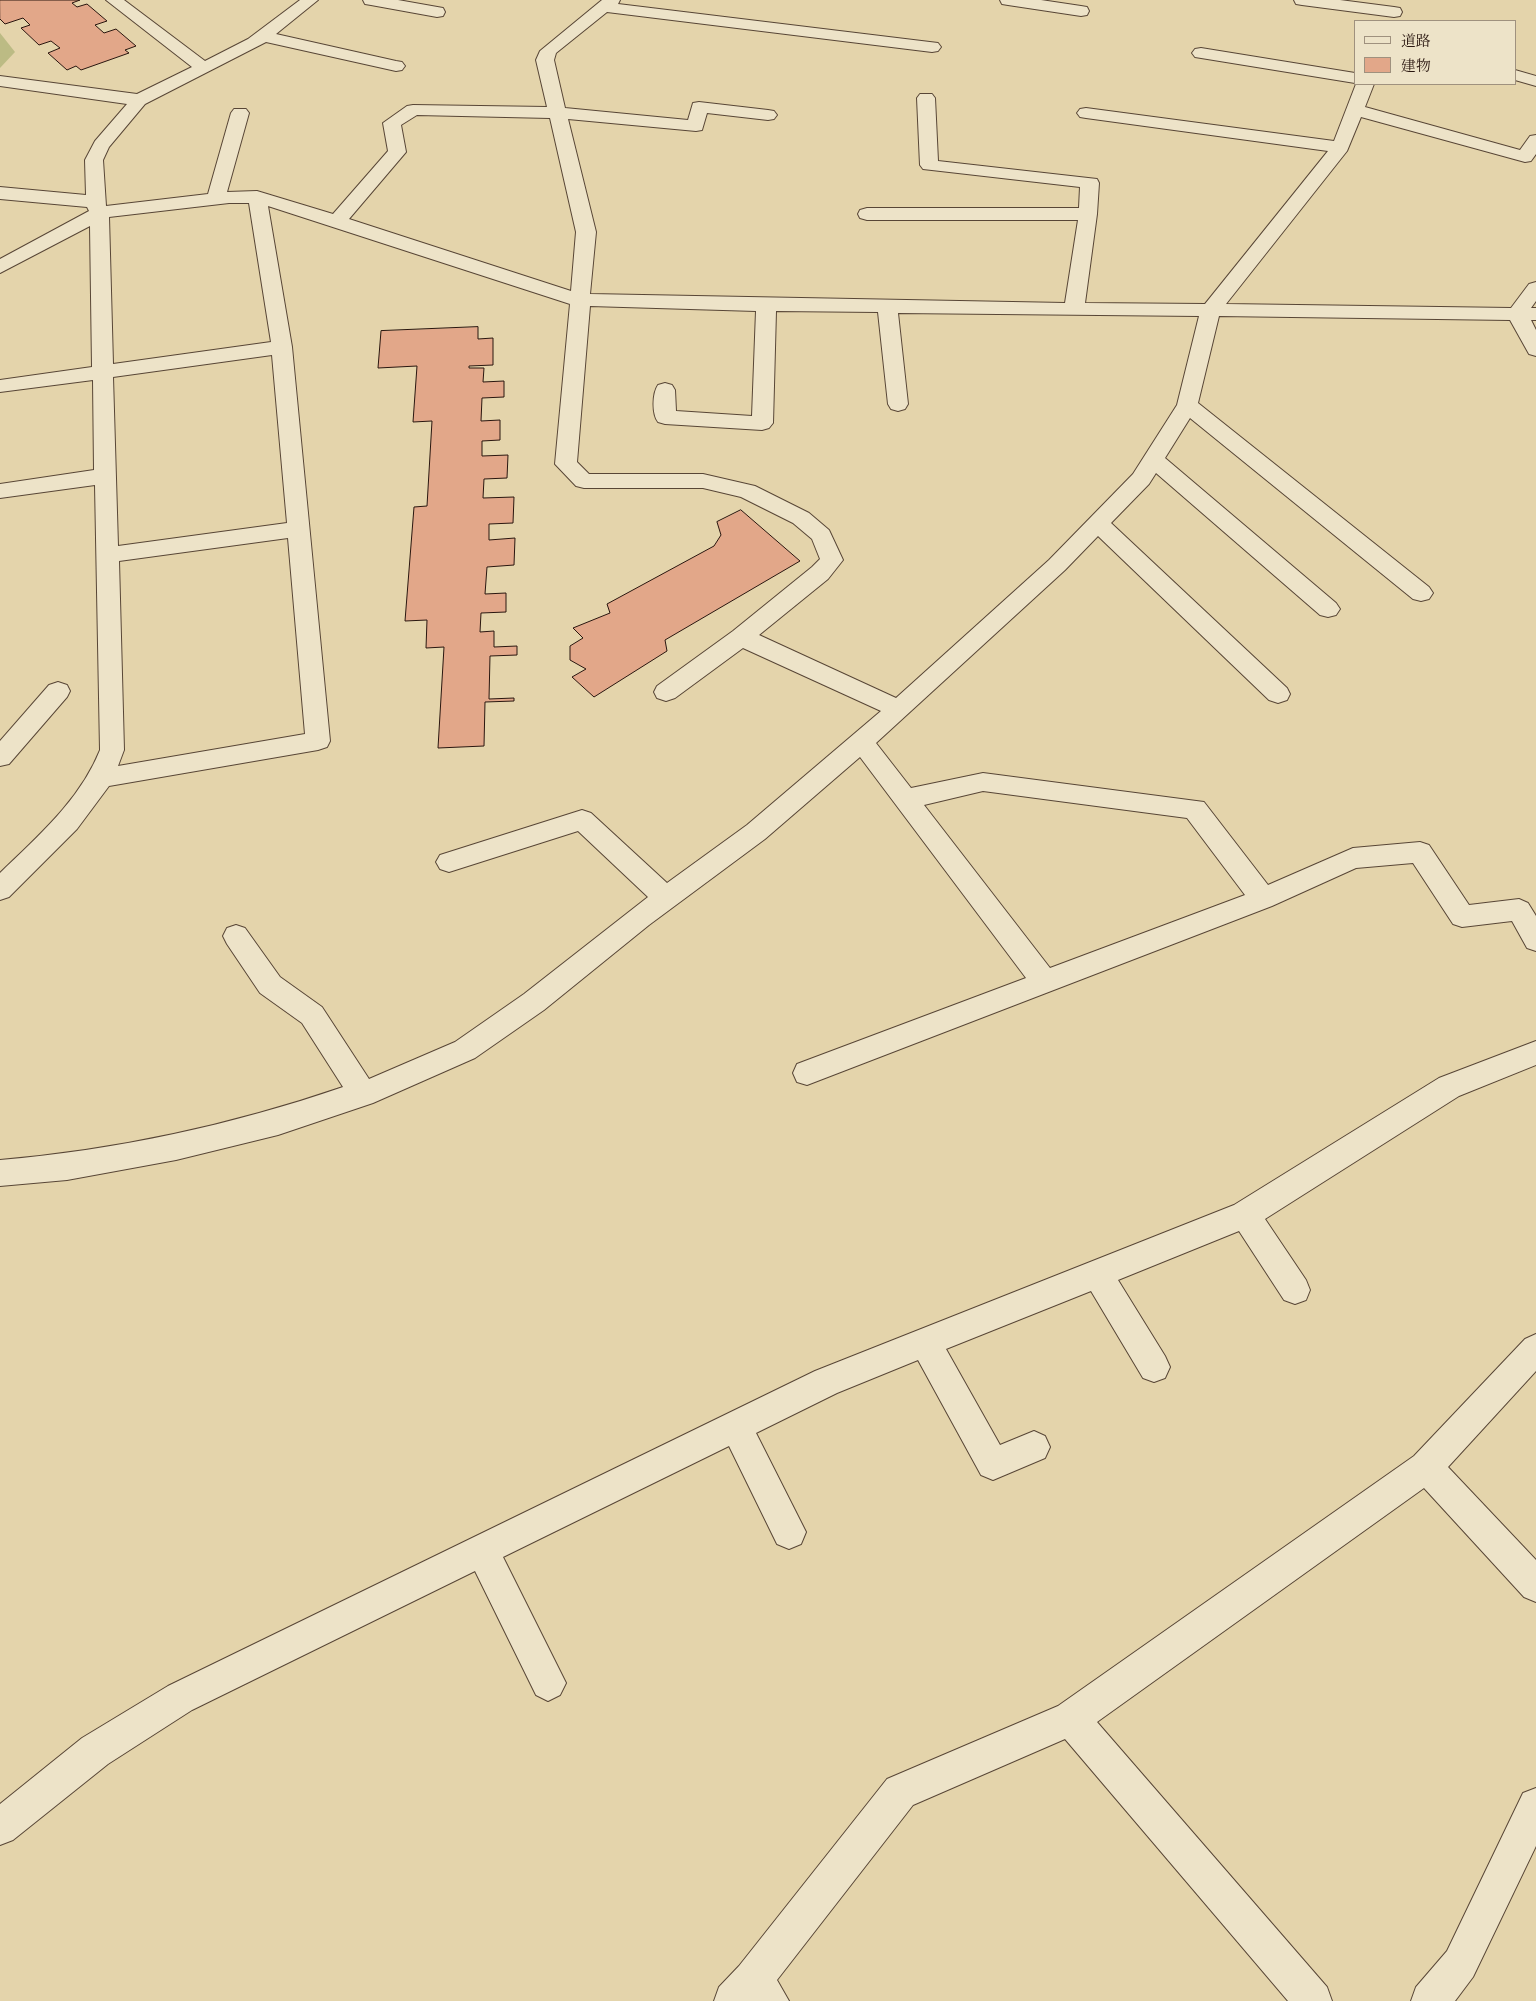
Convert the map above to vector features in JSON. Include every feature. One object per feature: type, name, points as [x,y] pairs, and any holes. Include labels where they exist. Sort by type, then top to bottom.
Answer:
[{"type":"street","points":[[114,0],[202,67]]},
{"type":"street","points":[[0,890],[68,822],[100,778],[112,750],[103,372],[94,160],[101,146],[139,100],[202,67],[254,43],[310,0]]},
{"type":"street","points":[[372,0],[437,12]]},
{"type":"street","points":[[1008,0],[1081,10]]},
{"type":"street","points":[[1302,0],[1394,11]]},
{"type":"street","points":[[666,692],[741,637],[820,574],[832,560],[820,535],[801,518],[747,491],[703,481],[584,481],[566,464],[578,300],[586,232],[544,60],[549,51],[608,4],[932,47]]},
{"type":"street","points":[[262,36],[396,66]]},
{"type":"street","points":[[1201,53],[1354,78]]},
{"type":"street","points":[[1516,75],[1536,81]]},
{"type":"street","points":[[0,81],[139,100]]},
{"type":"street","points":[[0,1173],[67,1167],[176,1147],[278,1122],[363,1094],[465,1050],[534,1002],[666,898],[756,832],[899,709],[1057,564],[1141,479],[1187,405],[1210,311],[1340,147],[1366,85]]},
{"type":"street","points":[[926,98],[929,165],[1090,183],[1088,214],[1074,309]]},
{"type":"street","points":[[337,221],[397,152],[392,123],[414,110],[557,113],[696,126],[699,107],[768,114]]},
{"type":"street","points":[[1355,110],[1525,156],[1536,140]]},
{"type":"street","points":[[216,199],[240,113]]},
{"type":"street","points":[[1086,113],[1340,147]]},
{"type":"street","points":[[0,193],[97,208],[257,197],[337,221],[578,300],[887,307],[1527,314]]},
{"type":"street","points":[[100,778],[318,741],[282,346],[257,197]]},
{"type":"street","points":[[0,267],[97,208]]},
{"type":"street","points":[[867,214],[1088,214]]},
{"type":"street","points":[[1536,288],[1527,314],[1536,350]]},
{"type":"street","points":[[665,390],[665,417],[762,423],[766,305]]},
{"type":"street","points":[[887,307],[898,404]]},
{"type":"street","points":[[0,386],[282,346]]},
{"type":"street","points":[[1187,405],[1421,593]]},
{"type":"street","points":[[1153,459],[1328,609]]},
{"type":"street","points":[[0,491],[105,476]]},
{"type":"street","points":[[1098,523],[1278,694]]},
{"type":"street","points":[[107,555],[300,530]]},
{"type":"street","points":[[741,637],[899,709]]},
{"type":"street","points":[[0,757],[58,691]]},
{"type":"street","points":[[861,741],[1045,982]]},
{"type":"street","points":[[907,800],[983,782],[1195,810],[1263,899]]},
{"type":"street","points":[[449,862],[582,820],[666,898]]},
{"type":"street","points":[[806,1073],[1263,899],[1353,858],[1420,852],[1462,916],[1519,910],[1536,940]]},
{"type":"street","points":[[236,936],[270,985],[312,1015],[363,1094]]},
{"type":"street","points":[[0,1827],[95,1751],[180,1698],[826,1382],[1245,1215],[1449,1087],[1536,1053]]},
{"type":"street","points":[[1245,1215],[1295,1290]]},
{"type":"street","points":[[1097,1273],[1154,1367]]},
{"type":"street","points":[[925,1343],[993,1464],[1034,1447]]},
{"type":"street","points":[[752,1994],[900,1792],[1071,1718],[1204,1626],[1426,1467],[1536,1349]]},
{"type":"street","points":[[736,1426],[789,1532]]},
{"type":"street","points":[[1426,1467],[1536,1585]]},
{"type":"street","points":[[482,1550],[548,1683]]},
{"type":"street","points":[[1071,1718],[1313,2001]]},
{"type":"street","points":[[1430,2001],[1460,1964],[1536,1806]]},
{"type":"shaded area","points":[[0,33],[15,52],[0,68]]},
{"type":"building","points":[[0,0],[80,0],[72,3],[77,7],[87,4],[107,21],[95,25],[104,33],[116,29],[136,46],[125,50],[129,53],[81,70],[76,66],[67,70],[48,53],[60,48],[51,41],[39,45],[21,28],[30,25],[23,18],[5,24],[0,19]]},
{"type":"building","points":[[478,327],[478,339],[493,338],[493,365],[469,366],[469,368],[484,368],[483,382],[504,381],[504,397],[482,398],[481,421],[500,420],[500,440],[482,441],[482,456],[508,455],[507,478],[484,479],[483,498],[514,497],[513,523],[489,524],[489,540],[515,538],[514,565],[487,567],[485,594],[506,593],[506,612],[481,613],[480,632],[494,631],[494,647],[517,646],[517,655],[490,656],[489,699],[514,698],[514,701],[485,702],[484,746],[438,748],[444,647],[426,648],[427,620],[405,621],[414,507],[427,506],[432,421],[413,422],[417,366],[378,368],[381,331]]},
{"type":"building","points":[[741,510],[800,561],[665,640],[667,651],[594,697],[572,677],[586,669],[570,660],[570,646],[583,638],[573,628],[610,613],[607,604],[714,546],[721,535],[717,522]]}]
